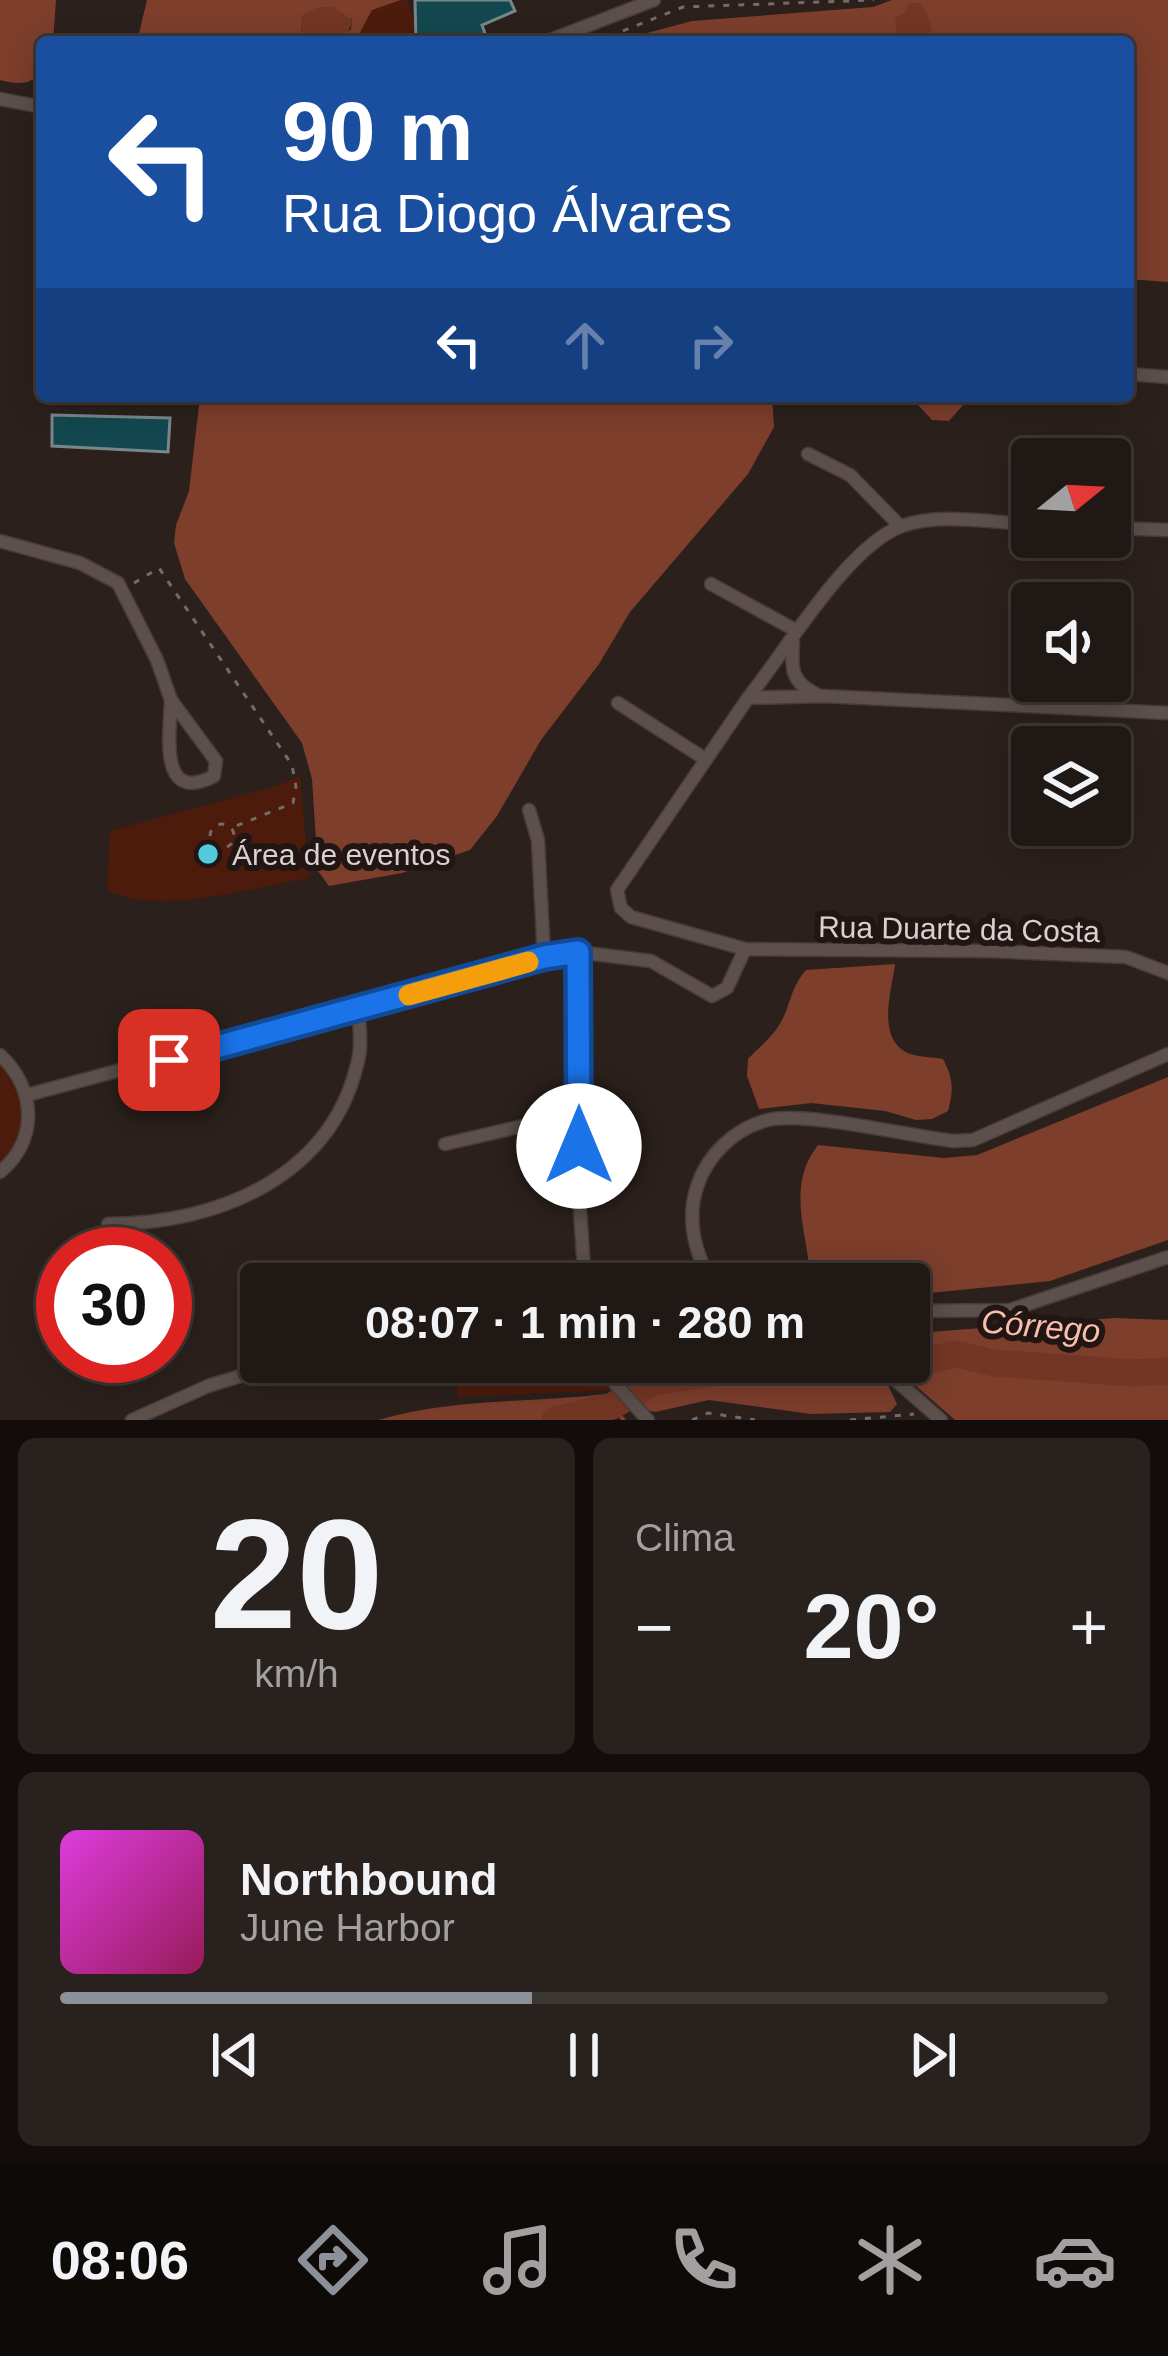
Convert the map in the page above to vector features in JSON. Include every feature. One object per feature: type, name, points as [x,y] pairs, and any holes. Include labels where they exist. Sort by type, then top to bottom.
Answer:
[{"type":"street","points":[[561,36],[654,0]]},
{"type":"street","points":[[0,99],[36,105]]},
{"type":"street","points":[[1134,374],[1168,377]]},
{"type":"street","points":[[808,454],[850,475],[900,526],[932,521],[1011,523]]},
{"type":"street","name":"Rua Duarte da Costa","points":[[900,526],[857,557],[748,698],[623,879],[618,899],[631,917],[745,949],[1126,957],[1168,974]]},
{"type":"street","points":[[1131,528],[1168,530]]},
{"type":"street","points":[[0,541],[80,563],[106,574],[123,591],[171,700],[216,761],[214,776],[188,785],[173,770],[171,700]]},
{"type":"street","points":[[711,584],[795,636],[791,669],[796,680],[823,697]]},
{"type":"street","points":[[748,698],[823,697],[1168,713]]},
{"type":"street","points":[[618,703],[705,759]]},
{"type":"street","points":[[529,810],[538,840],[544,957]]},
{"type":"street","points":[[27,1095],[544,957],[578,952],[651,961],[712,996],[727,988],[745,949]]},
{"type":"street","points":[[578,952],[584,1263]]},
{"type":"street","points":[[108,1224],[148,1224],[221,1206],[298,1166],[330,1128],[347,1094],[360,1052],[358,1009]]},
{"type":"street","points":[[705,1263],[694,1239],[691,1209],[698,1183],[712,1156],[747,1128],[772,1118],[802,1119],[953,1142],[974,1140],[1168,1054]]},
{"type":"street","points":[[0,1055],[18,1075],[27,1095],[25,1138],[18,1154],[0,1172]]},
{"type":"street","points":[[445,1144],[579,1113]]},
{"type":"street","points":[[930,1311],[1010,1310],[1168,1257]]},
{"type":"street","points":[[132,1420],[240,1376]]},
{"type":"street","points":[[615,1383],[648,1420]]},
{"type":"street","points":[[898,1383],[935,1416]]},
{"type":"path","points":[[610,36],[683,7],[874,0]]},
{"type":"path","points":[[123,591],[159,568],[292,765],[293,803],[231,828],[213,827],[210,839],[214,846],[229,846],[234,836],[231,828]]},
{"type":"path","points":[[692,1420],[707,1412],[755,1420]]},
{"type":"path","points":[[850,1420],[935,1416]]},
{"type":"shaded area","points":[[0,0],[56,0],[53,36],[36,36],[36,78],[17,83],[0,80]]},
{"type":"shaded area","points":[[147,0],[401,0],[372,10],[358,36],[342,36],[351,29],[352,19],[303,15],[301,36],[138,36]]},
{"type":"shaded area","points":[[407,0],[415,36],[358,36],[372,10]]},
{"type":"shaded area","points":[[892,0],[1168,0],[1168,282],[1134,279],[1134,36],[636,36],[692,21],[873,7]]},
{"type":"shaded area","points":[[909,3],[919,3],[928,17],[930,36],[897,36],[895,17],[904,14]]},
{"type":"shaded area","points":[[318,7],[334,7],[352,20],[344,36],[301,36],[303,15]]},
{"type":"shaded area","points":[[199,402],[772,402],[774,427],[748,474],[630,612],[470,850],[402,873],[329,886],[318,871],[312,779],[302,743],[185,579],[174,543],[189,491]]},
{"type":"shaded area","points":[[916,402],[966,402],[949,421],[932,420]]},
{"type":"shaded area","name":"Área de eventos","points":[[300,776],[309,878],[178,900],[127,898],[107,890],[110,831]]},
{"type":"shaded area","points":[[895,964],[888,1010],[891,1034],[908,1053],[943,1059],[951,1084],[948,1111],[916,1120],[885,1111],[811,1103],[759,1109],[747,1076],[748,1059],[778,1027],[806,970]]},
{"type":"shaded area","points":[[0,1055],[18,1074],[28,1123],[0,1172]]},
{"type":"shaded area","points":[[1168,1077],[1168,1240],[1050,1281],[930,1293],[930,1263],[808,1263],[800,1194],[808,1161],[818,1145],[944,1158],[977,1155]]},
{"type":"shaded area","points":[[1115,1318],[1168,1320],[1168,1420],[955,1420],[913,1383],[930,1383],[930,1332]]},
{"type":"shaded area","points":[[456,1383],[608,1383],[613,1390],[458,1397]]},
{"type":"shaded area","points":[[624,1383],[885,1383],[897,1404],[890,1412],[811,1414],[709,1400],[655,1412],[643,1409]]},
{"type":"shaded area","points":[[606,1394],[626,1420],[621,1420],[606,1397],[592,1400],[590,1420],[378,1420],[463,1404]]},
{"type":"building","points":[[415,0],[510,0],[515,11],[482,25],[486,36],[416,36]]},
{"type":"building","points":[[52,415],[170,418],[168,452],[52,446]]},
{"type":"waterway","name":"Córrego","points":[[930,1360],[957,1354],[994,1363],[1133,1373],[1168,1371]]},
{"type":"waterway","name":"Córrego","points":[[555,1420],[612,1406],[652,1383]]},
{"type":"slow traffic","points":[[409,995],[528,962]]},
{"type":"place","name":"Área de eventos","points":[[208,854]]},
{"type":"route","points":[[169,1060],[544,957],[578,952],[579,1146]]}]
